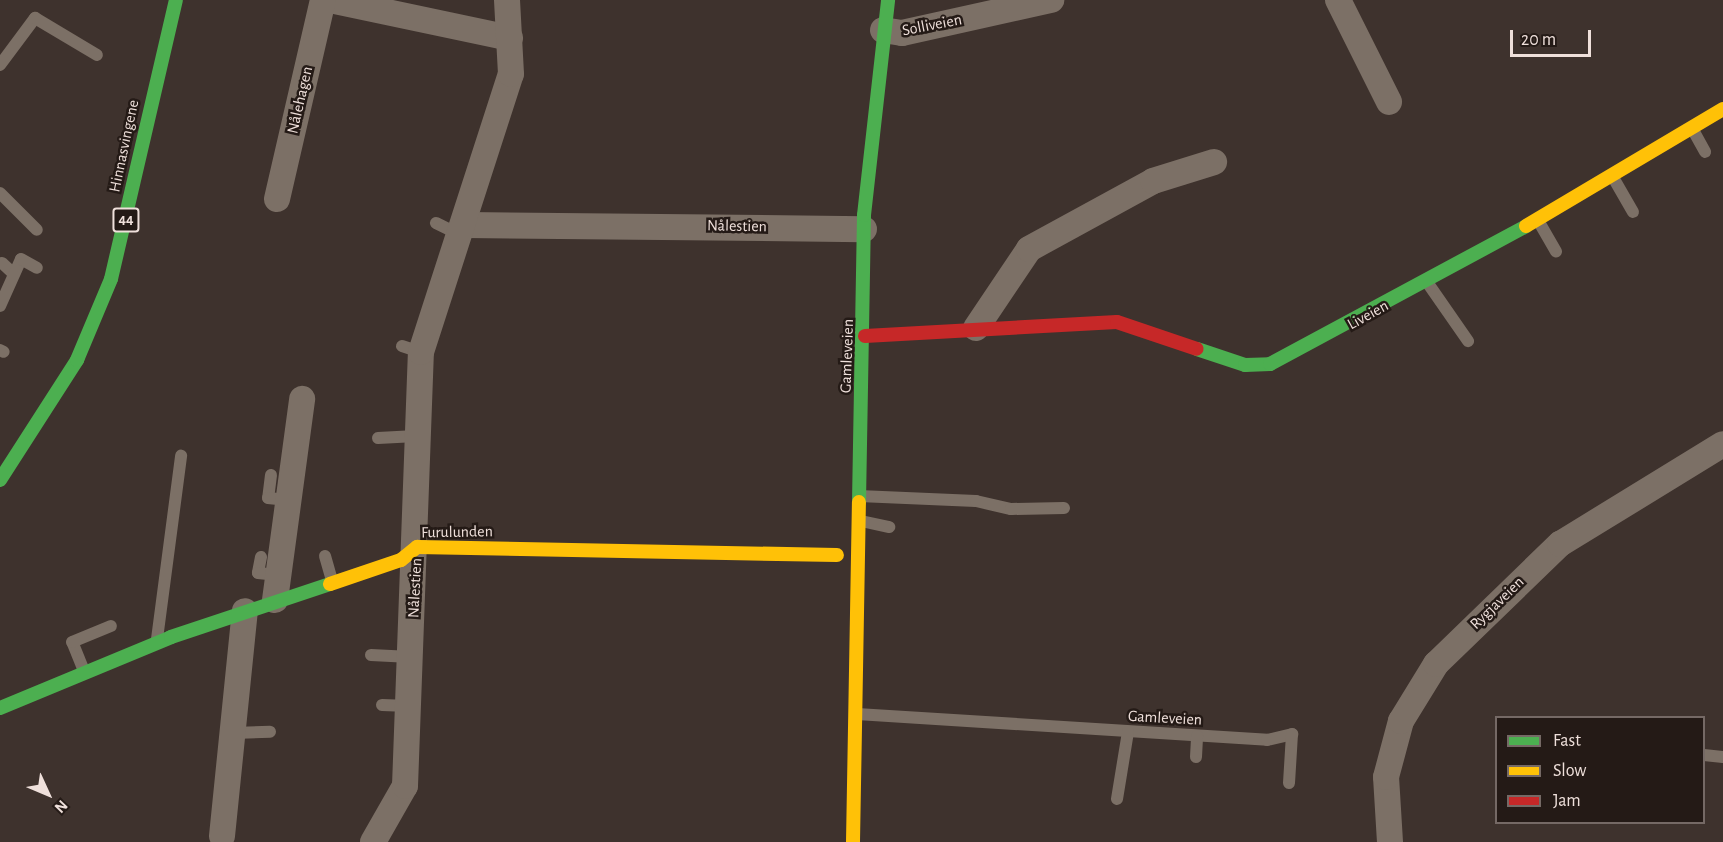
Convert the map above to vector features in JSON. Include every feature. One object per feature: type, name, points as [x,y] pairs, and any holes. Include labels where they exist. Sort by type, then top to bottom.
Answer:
[{"type":"street","name":"Hinnasvingene","points":[[0,480],[76,360],[111,279],[176,0]]},
{"type":"street","name":"Nålehagen","points":[[277,199],[323,0]]},
{"type":"street","points":[[330,0],[510,38]]},
{"type":"street","name":"Nålestien","points":[[373,842],[405,786],[417,547],[416,436],[411,349],[464,231],[490,113],[511,74],[507,0]]},
{"type":"street","name":"Gamleveien","points":[[854,842],[857,521],[865,336],[864,229],[883,30],[888,0]]},
{"type":"street","name":"Solliveien","points":[[883,30],[902,33],[1050,0]]},
{"type":"street","points":[[1338,0],[1389,102]]},
{"type":"street","name":"Liveien","points":[[865,336],[976,328],[1118,322],[1245,365],[1270,364],[1538,221],[1723,110]]},
{"type":"street","points":[[976,328],[1029,249],[1153,181],[1214,162]]},
{"type":"street","name":"Nålestien","points":[[464,231],[864,229]]},
{"type":"street","points":[[275,600],[270,566],[288,500],[302,399]]},
{"type":"street","name":"Hinnasvingene","points":[[0,455],[36,424]]},
{"type":"street","name":"Rygjaveien","points":[[1390,842],[1386,777],[1401,720],[1436,664],[1560,544],[1723,444]]},
{"type":"street","name":"Furulunden","points":[[0,708],[156,643],[275,600],[401,560],[417,547],[837,555]]},
{"type":"street","points":[[222,836],[245,611]]},
{"type":"lane","points":[[0,65],[35,18],[97,55]]},
{"type":"lane","points":[[1693,129],[1705,152]]},
{"type":"lane","points":[[1613,178],[1633,212]]},
{"type":"lane","points":[[0,193],[37,230]]},
{"type":"lane","points":[[1538,221],[1556,251]]},
{"type":"lane","points":[[436,223],[464,231]]},
{"type":"lane","points":[[0,306],[21,259],[37,268]]},
{"type":"lane","points":[[2,263],[14,274]]},
{"type":"lane","points":[[1427,282],[1468,341]]},
{"type":"lane","points":[[378,438],[416,436]]},
{"type":"lane","points":[[156,643],[181,456]]},
{"type":"lane","points":[[272,476],[268,498],[288,500]]},
{"type":"lane","points":[[859,496],[976,501],[1011,509],[1064,508]]},
{"type":"lane","points":[[857,521],[889,527]]},
{"type":"lane","points":[[325,556],[333,581]]},
{"type":"lane","points":[[84,672],[72,642],[111,626]]},
{"type":"lane","points":[[371,655],[411,657]]},
{"type":"lane","points":[[382,705],[409,706]]},
{"type":"lane","name":"Gamleveien","points":[[855,714],[1267,740],[1292,734],[1289,783]]},
{"type":"lane","points":[[233,733],[270,732]]},
{"type":"lane","points":[[1117,799],[1128,732]]},
{"type":"lane","points":[[1196,757],[1197,736]]},
{"type":"lane","points":[[1705,754],[1723,757]]},
{"type":"traffic: fast","points":[[0,480],[77,360],[111,279],[176,0]]},
{"type":"traffic: fast","points":[[859,502],[864,215],[888,0]]},
{"type":"traffic: fast","points":[[1197,349],[1245,365],[1270,364],[1526,226]]},
{"type":"traffic: fast","points":[[0,708],[171,637],[330,584]]},
{"type":"traffic: slow","points":[[1526,226],[1723,109]]},
{"type":"traffic: slow","points":[[853,842],[859,502]]},
{"type":"traffic: slow","points":[[330,584],[401,560],[417,547],[837,555]]},
{"type":"traffic: jam","points":[[865,336],[1117,322],[1197,349]]}]
